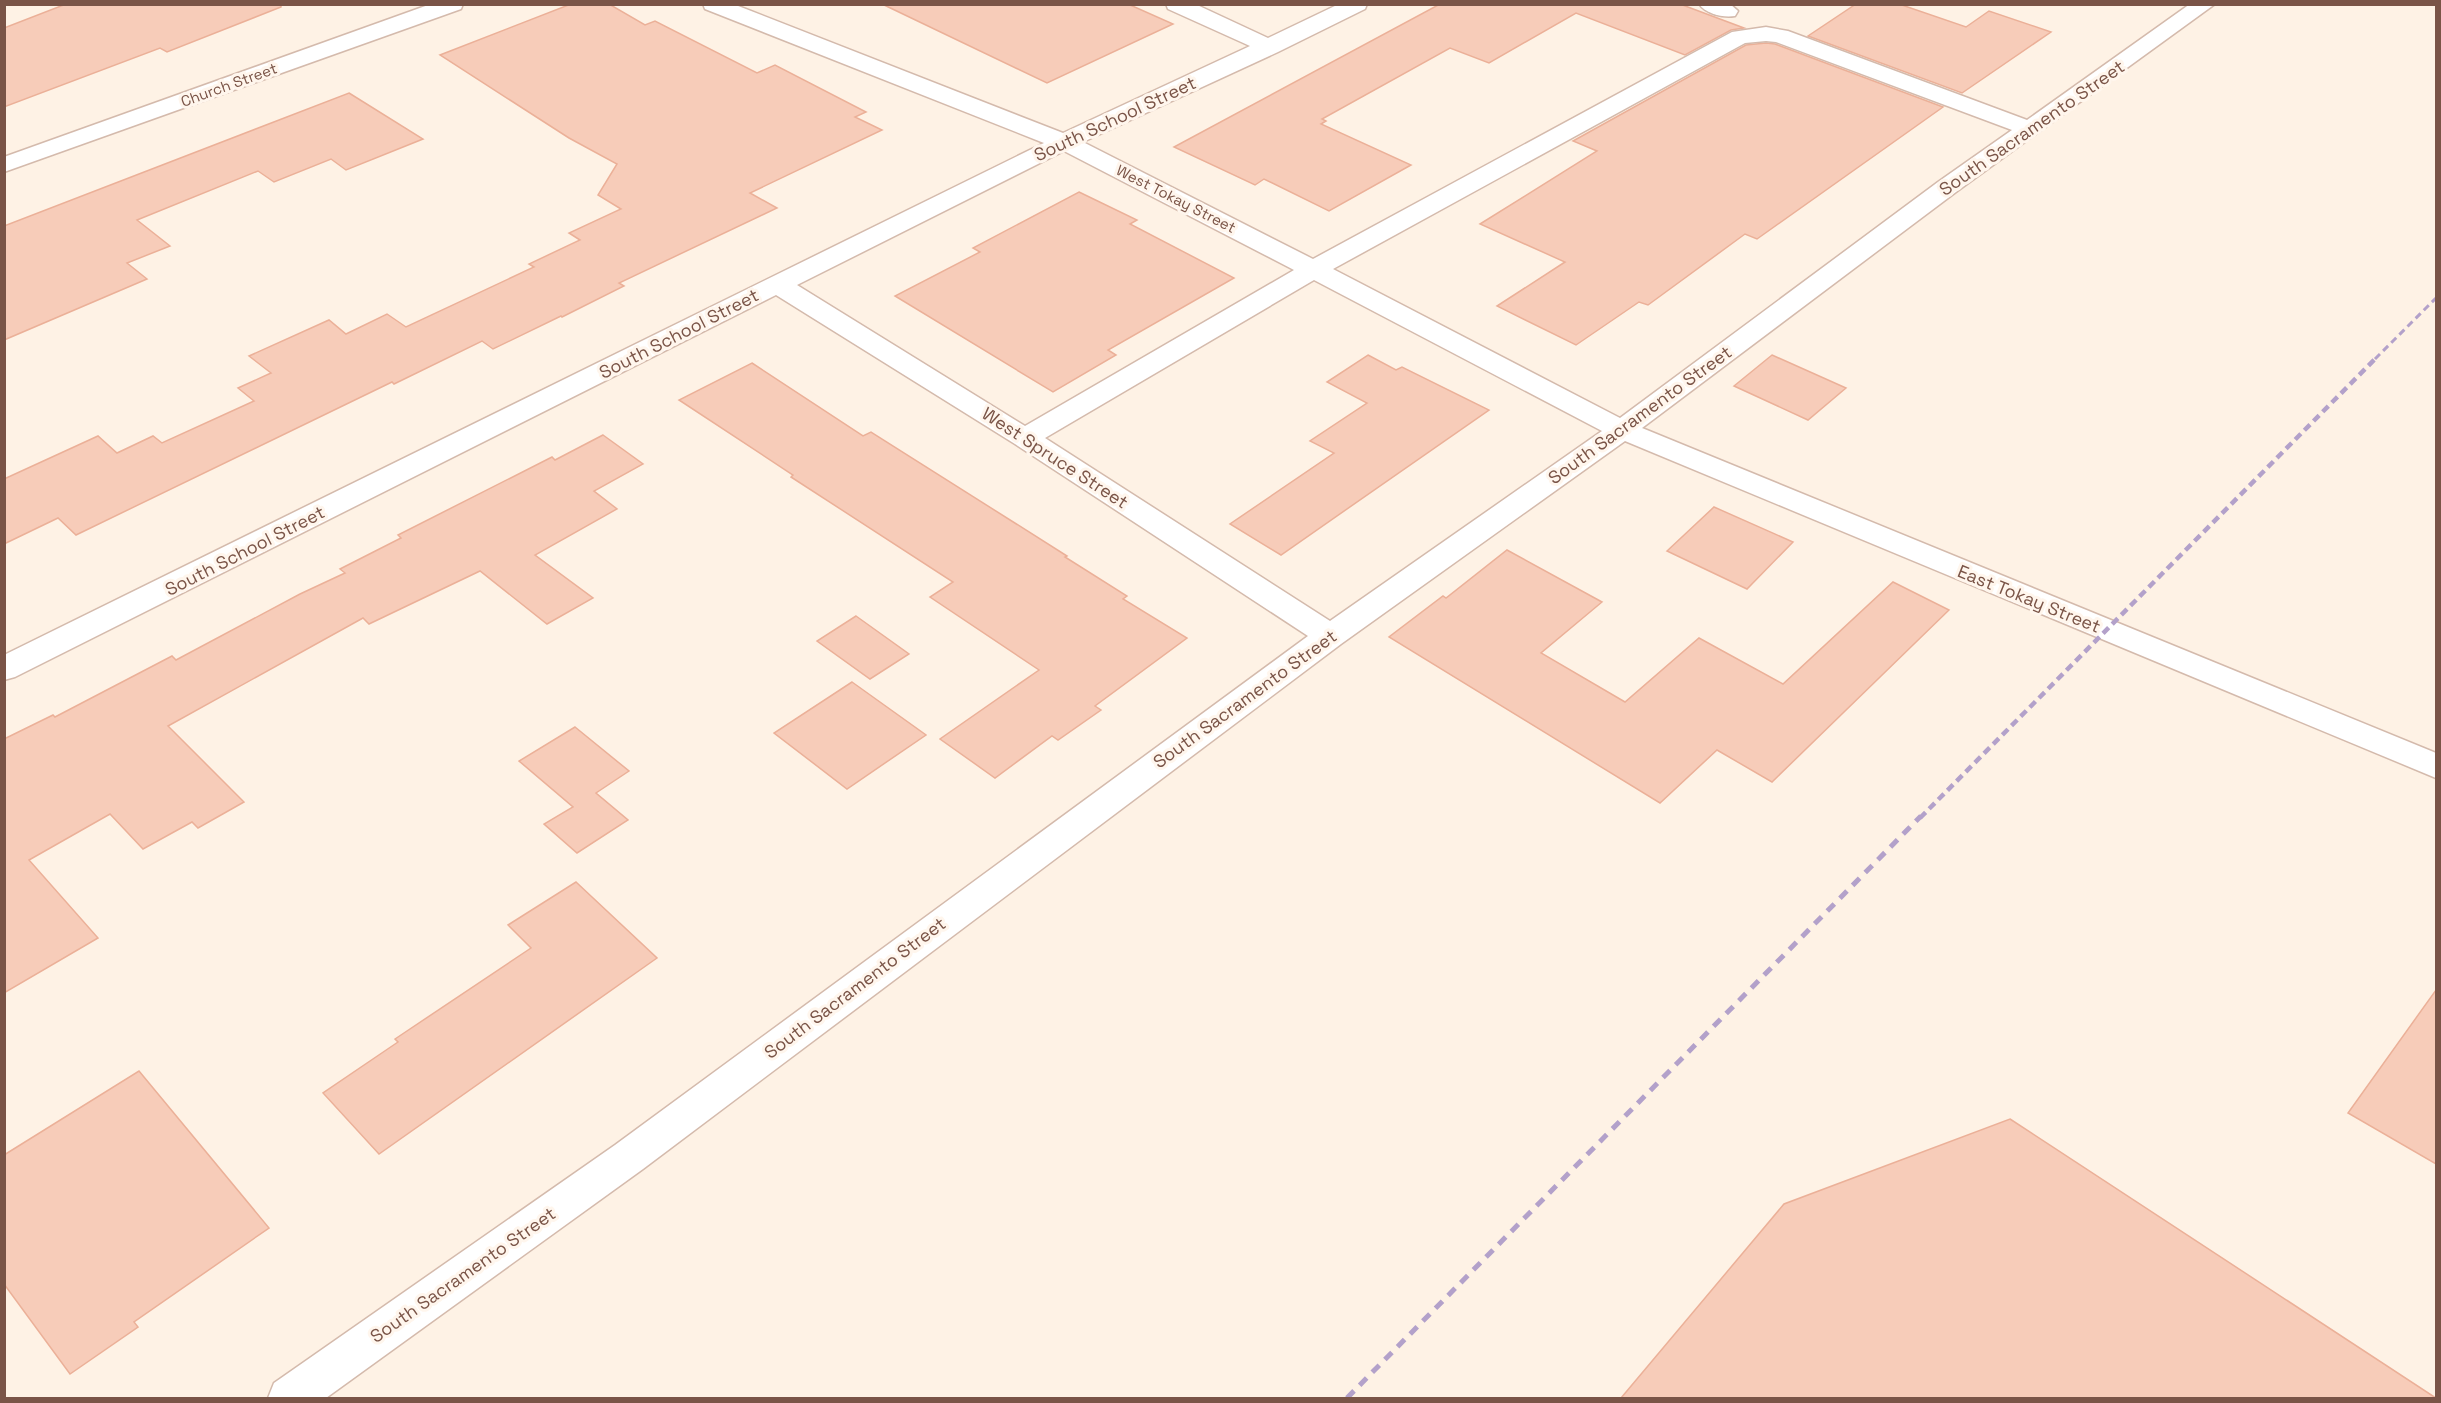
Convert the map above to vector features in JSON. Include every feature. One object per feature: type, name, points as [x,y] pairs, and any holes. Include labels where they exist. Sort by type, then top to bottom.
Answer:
[{"type":"street","name":"Church Street","points":[[4,165],[453,4]]},
{"type":"street","name":"West Tokay Street","points":[[713,4],[1064,142],[1314,269],[1622,430]]},
{"type":"street","points":[[1176,4],[1270,46]]},
{"type":"street","name":"South School Street","points":[[4,669],[1064,142],[1358,4]]},
{"type":"street","name":"South Sacramento Street","points":[[290,1398],[629,1157],[1330,636],[1622,430],[1947,187],[2205,4]]},
{"type":"street","points":[[1025,438],[1314,269],[1740,37],[1753,34],[1780,36],[2030,129]]},
{"type":"street","name":"West Spruce Street","points":[[778,285],[1025,438],[1330,636]]},
{"type":"street","name":"East Tokay Street","points":[[1622,430],[2436,766]]},
{"type":"building","points":[[66,4],[281,4],[281,7],[167,52],[160,48],[4,107],[4,28]]},
{"type":"building","points":[[571,4],[609,4],[645,25],[655,21],[757,73],[775,65],[866,112],[855,117],[882,130],[750,193],[777,208],[619,283],[624,286],[562,317],[493,349],[482,341],[394,384],[392,382],[76,535],[58,518],[4,544],[4,479],[98,436],[117,453],[153,436],[162,443],[254,401],[238,388],[271,373],[249,356],[329,320],[346,334],[387,314],[406,327],[534,267],[529,264],[580,240],[569,233],[621,209],[598,195],[617,164],[569,138],[440,55]]},
{"type":"building","points":[[882,4],[1128,4],[1173,24],[1047,83]]},
{"type":"building","points":[[1440,4],[1680,4],[1744,28],[1731,30],[1685,55],[1576,13],[1489,63],[1450,48],[1322,119],[1326,121],[1321,124],[1411,165],[1329,211],[1264,179],[1255,185],[1174,147]]},
{"type":"building","points":[[1856,4],[1899,4],[1966,27],[1989,11],[2051,32],[1962,93],[1808,36]]},
{"type":"building","points":[[1775,44],[1943,107],[1757,239],[1745,234],[1648,305],[1639,302],[1576,345],[1497,306],[1565,262],[1480,224],[1597,151],[1573,141],[1746,45]]},
{"type":"building","points":[[349,93],[423,139],[346,170],[331,159],[274,182],[258,171],[137,220],[170,246],[127,263],[147,279],[4,340],[4,226]]},
{"type":"building","points":[[1079,192],[1137,220],[1130,224],[1234,278],[1108,350],[1116,355],[1053,392],[895,296],[980,252],[973,248]]},
{"type":"building","points":[[1368,355],[1396,370],[1402,367],[1489,410],[1281,555],[1230,524],[1334,453],[1310,441],[1367,403],[1327,382]]},
{"type":"building","points":[[1772,355],[1846,388],[1808,420],[1734,386]]},
{"type":"building","points":[[752,363],[863,436],[871,432],[1067,556],[1065,557],[1127,596],[1123,599],[1187,638],[1095,706],[1101,710],[1058,740],[1052,736],[995,778],[940,739],[1039,670],[930,597],[953,582],[791,477],[793,475],[679,400]]},
{"type":"building","points":[[603,435],[643,464],[594,491],[617,509],[535,555],[593,598],[547,624],[480,571],[369,624],[363,618],[168,726],[244,802],[198,828],[192,822],[143,849],[110,814],[29,860],[98,938],[4,993],[4,739],[53,715],[55,717],[172,656],[176,660],[300,594],[345,573],[340,569],[401,538],[398,535],[552,457],[555,460]]},
{"type":"building","points":[[1714,507],[1793,542],[1747,589],[1667,551]]},
{"type":"building","points":[[1507,550],[1602,602],[1541,653],[1625,702],[1699,638],[1783,684],[1893,582],[1949,610],[1772,782],[1717,750],[1660,803],[1389,637],[1443,596],[1446,598]]},
{"type":"building","points":[[856,616],[909,654],[870,679],[817,641]]},
{"type":"building","points":[[852,682],[926,735],[847,789],[774,733]]},
{"type":"building","points":[[575,727],[629,771],[596,793],[628,820],[577,853],[544,824],[573,807],[519,761]]},
{"type":"building","points":[[576,882],[657,958],[379,1154],[323,1093],[398,1042],[395,1039],[531,948],[508,925]]},
{"type":"building","points":[[2436,990],[2436,1164],[2348,1113]]},
{"type":"building","points":[[139,1071],[269,1228],[134,1322],[138,1327],[70,1374],[4,1284],[4,1155]]},
{"type":"building","points":[[2010,1119],[2436,1398],[1621,1398],[1784,1204]]},
{"type":"railway","points":[[2376,358],[2436,298]]},
{"type":"railway","points":[[1920,818],[2376,358]]},
{"type":"railway","points":[[1347,1398],[1921,816]]}]
